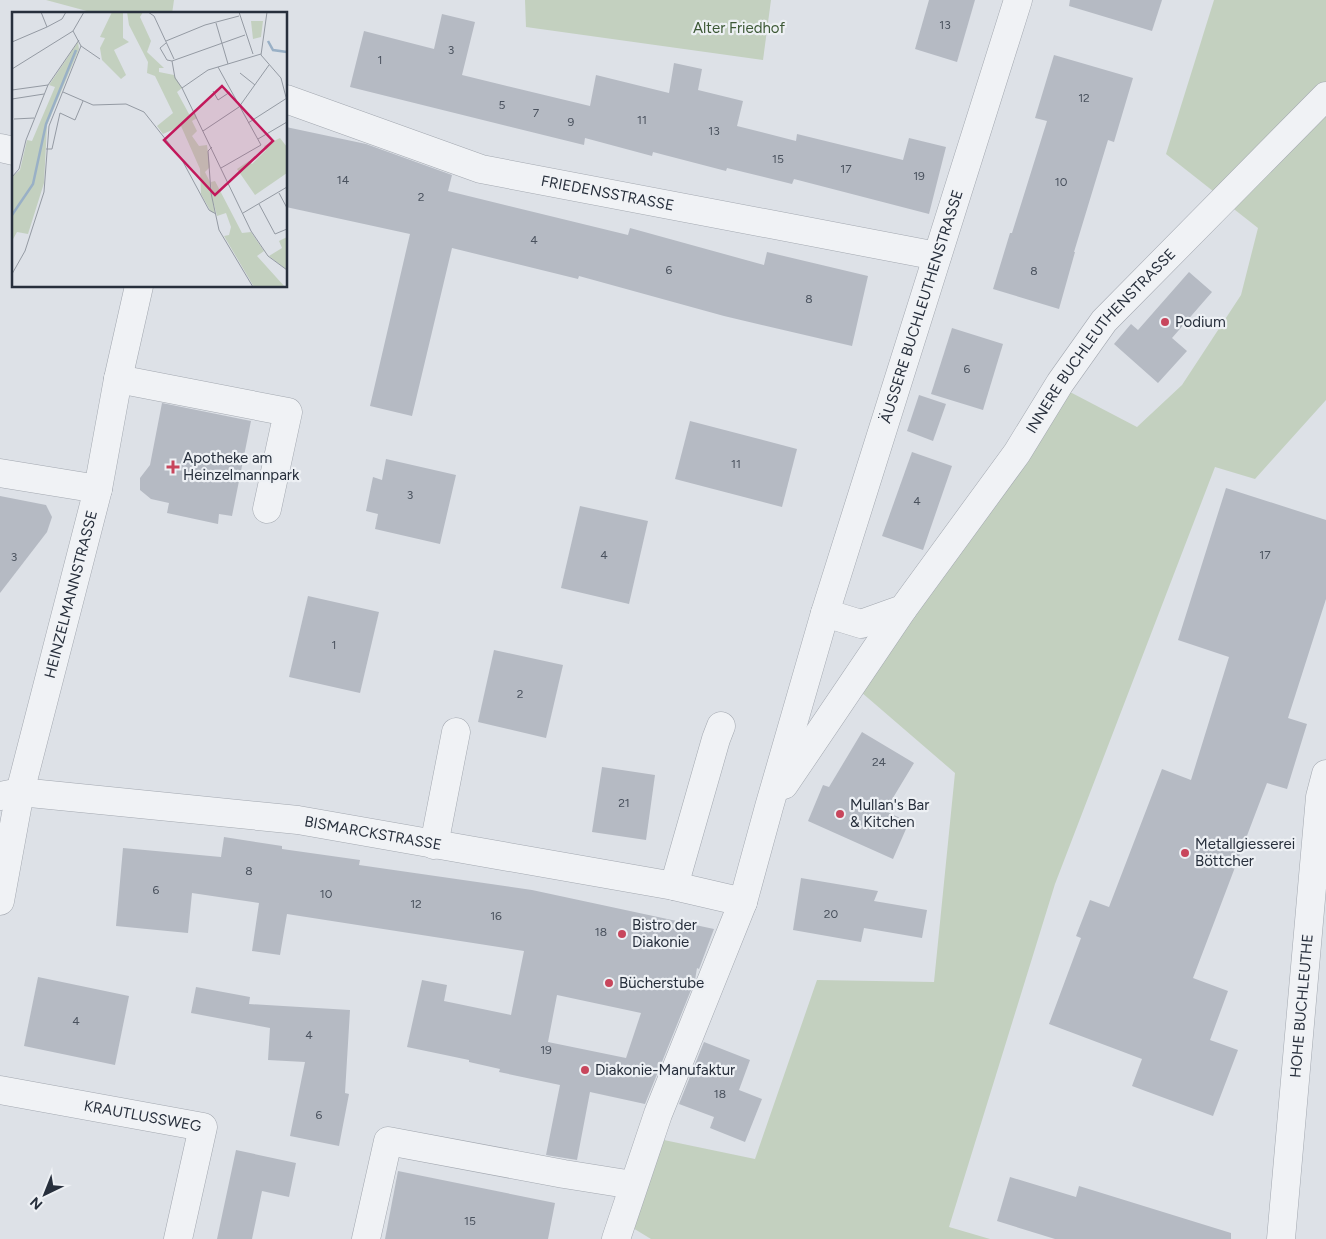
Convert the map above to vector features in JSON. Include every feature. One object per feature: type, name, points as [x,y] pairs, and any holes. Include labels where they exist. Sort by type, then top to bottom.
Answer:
[{"type":"street","name":"ÄUSSERE BUCHLEUTHENSTRASSE","points":[[825,613],[1018,0]]},
{"type":"street","name":"INNERE BUCHLEUTHENSTRASSE","points":[[769,807],[903,609],[1017,452],[1060,383],[1104,321],[1326,96]]},
{"type":"street","name":"FRIEDENSSTRASSE","points":[[288,100],[481,169],[937,256]]},
{"type":"street","name":"HEINZELMANNSTRASSE","points":[[0,901],[10,794],[98,489],[118,379],[139,288]]},
{"type":"street","points":[[118,379],[288,412],[267,509]]},
{"type":"street","points":[[0,473],[98,489]]},
{"type":"street","points":[[825,613],[861,624],[903,609]]},
{"type":"street","name":"INNERE BUCHLEUTHENSTRASSE","points":[[616,1239],[658,1114],[743,902],[825,613]]},
{"type":"street","points":[[674,886],[721,726]]},
{"type":"street","points":[[434,845],[456,732]]},
{"type":"street","name":"HOHE BUCHLEUTHE","points":[[1281,1239],[1320,797],[1326,774]]},
{"type":"street","name":"BISMARCKSTRASSE","points":[[10,794],[298,820],[674,886],[743,902]]},
{"type":"street","name":"KRAUTLUSSWEG","points":[[0,1090],[203,1127],[178,1239]]},
{"type":"street","points":[[366,1239],[388,1141],[633,1185]]},
{"type":"green space","points":[[46,0],[174,0],[172,12],[91,12]]},
{"type":"green space","name":"Alter Friedhof","points":[[525,0],[771,0],[763,60],[526,27]]},
{"type":"green space","points":[[1214,0],[1326,0],[1326,86],[1218,195],[1166,154]]},
{"type":"green space","points":[[1326,107],[1326,400],[1255,479],[1215,467],[1055,884],[949,1227],[990,1239],[651,1239],[628,1225],[659,1139],[755,1159],[817,980],[934,982],[955,773],[861,692],[1028,458],[1070,392],[1137,427],[1182,385],[1241,295],[1258,228],[1230,206]]},
{"type":"building","points":[[929,0],[975,0],[957,62],[915,49]]},
{"type":"building","points":[[1070,0],[1162,0],[1152,31],[1069,6]]},
{"type":"building","points":[[442,14],[475,22],[462,75],[590,106],[596,75],[669,93],[674,63],[702,69],[698,90],[743,101],[737,126],[796,141],[797,134],[903,160],[909,138],[946,147],[929,214],[794,179],[792,184],[727,168],[726,171],[653,152],[652,156],[585,138],[584,145],[350,87],[364,31],[434,49]]},
{"type":"building","points":[[1054,55],[1133,78],[1114,142],[1108,140],[1059,309],[993,289],[1047,121],[1035,118]]},
{"type":"building","points":[[288,127],[366,144],[452,175],[448,191],[628,235],[630,228],[764,265],[767,252],[868,276],[852,346],[724,316],[579,276],[578,279],[452,248],[412,416],[370,406],[410,234],[288,207]]},
{"type":"building","points":[[1189,272],[1212,292],[1172,338],[1187,351],[1158,383],[1114,344],[1131,324],[1138,330]]},
{"type":"building","points":[[952,328],[1003,344],[983,410],[931,394]]},
{"type":"building","points":[[919,395],[946,404],[933,441],[907,431]]},
{"type":"building","points":[[162,403],[251,421],[232,516],[219,514],[218,524],[167,513],[169,503],[151,499],[140,490],[140,478],[150,465]]},
{"type":"building","points":[[690,421],[797,449],[782,507],[675,479]]},
{"type":"building","points":[[912,452],[952,466],[923,550],[882,536]]},
{"type":"building","points":[[386,459],[456,475],[440,544],[375,529],[378,514],[366,511],[373,477],[382,480]]},
{"type":"building","points":[[1226,488],[1326,520],[1326,599],[1288,718],[1307,724],[1287,789],[1267,783],[1193,978],[1228,991],[1210,1040],[1238,1050],[1213,1116],[1132,1086],[1142,1059],[1049,1024],[1081,938],[1076,936],[1090,900],[1109,907],[1162,769],[1191,780],[1229,657],[1178,640]]},
{"type":"building","points":[[0,496],[46,505],[52,517],[47,532],[0,593]]},
{"type":"building","points":[[580,506],[648,521],[629,604],[561,588]]},
{"type":"building","points":[[308,596],[379,612],[360,693],[289,677]]},
{"type":"building","points":[[494,650],[563,665],[546,738],[478,722]]},
{"type":"building","points":[[862,732],[914,763],[885,811],[909,822],[893,859],[808,821],[823,785],[829,787]]},
{"type":"building","points":[[602,767],[655,775],[646,840],[592,832]]},
{"type":"building","points":[[224,837],[282,846],[282,849],[360,860],[359,865],[532,890],[714,929],[699,969],[697,968],[695,980],[645,1104],[590,1092],[577,1160],[546,1155],[560,1085],[499,1072],[500,1069],[469,1062],[469,1060],[407,1047],[422,980],[447,985],[444,1001],[511,1015],[524,951],[287,914],[280,955],[252,951],[259,903],[192,893],[188,933],[116,926],[123,848],[221,857]],"holes":[[[557,995],[641,1013],[626,1058],[548,1042]]]},
{"type":"building","points":[[801,878],[878,891],[874,901],[927,910],[922,938],[864,928],[861,942],[793,930]]},
{"type":"building","points":[[38,977],[129,996],[115,1065],[24,1046]]},
{"type":"building","points":[[196,987],[250,997],[249,1004],[350,1010],[345,1093],[349,1094],[339,1146],[290,1136],[305,1062],[268,1060],[270,1028],[191,1013]]},
{"type":"building","points":[[704,1042],[750,1060],[739,1090],[762,1099],[745,1142],[710,1128],[714,1117],[679,1104]]},
{"type":"building","points":[[236,1150],[296,1163],[289,1197],[262,1191],[252,1239],[217,1239]]},
{"type":"building","points":[[398,1171],[555,1203],[548,1239],[385,1239]]},
{"type":"building","points":[[1010,1177],[1076,1197],[1079,1186],[1231,1233],[1231,1239],[1055,1239],[997,1221]]},
{"type":"place","name":"Podium","points":[[1165,322]]},
{"type":"place","name":"Apotheke am Heinzelmannpark","points":[[173,467]]},
{"type":"place","name":"Mullan's Bar & Kitchen","points":[[840,814]]},
{"type":"place","name":"Metallgiesserei Böttcher","points":[[1185,853]]},
{"type":"place","name":"Bistro der Diakonie","points":[[622,934]]},
{"type":"place","name":"Bücherstube","points":[[609,983]]},
{"type":"place","name":"Diakonie-Manufaktur","points":[[585,1070]]}]
